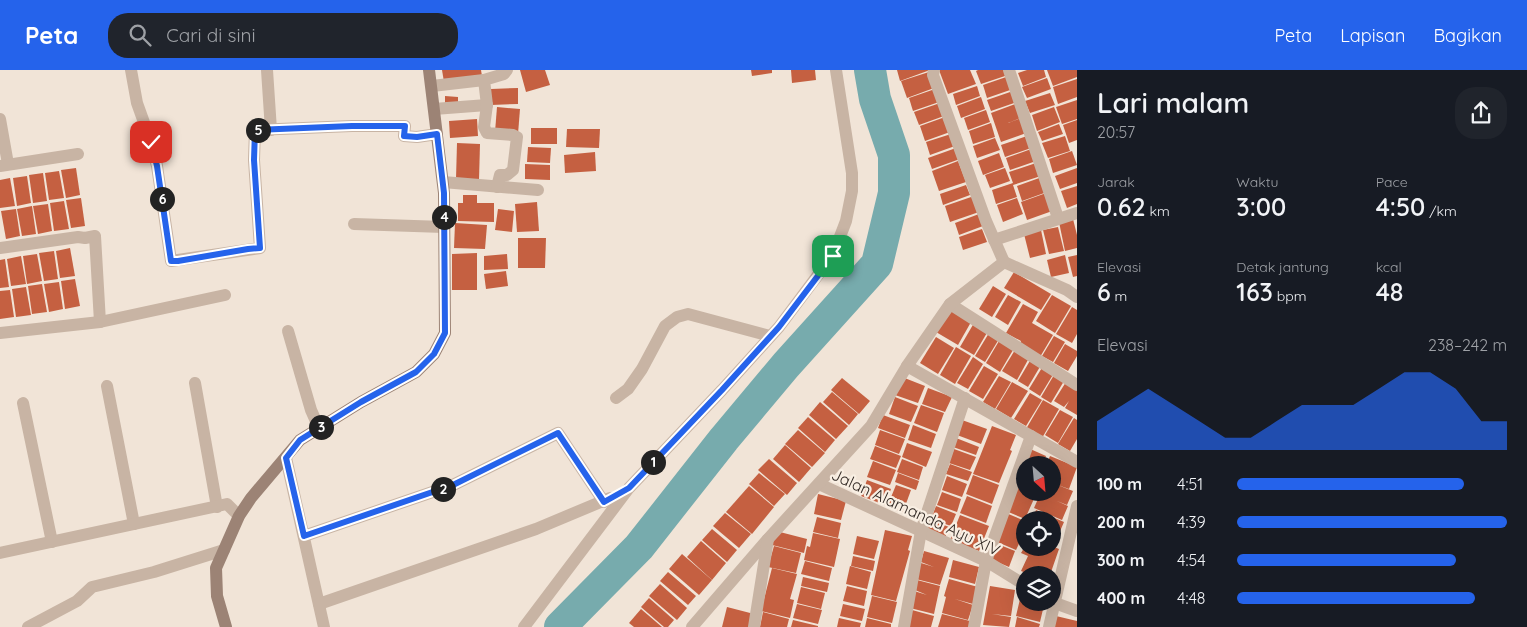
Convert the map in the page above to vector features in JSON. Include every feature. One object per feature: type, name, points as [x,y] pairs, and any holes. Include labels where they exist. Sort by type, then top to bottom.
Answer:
[{"type":"street","points":[[131,70],[137,103],[151,142],[157,166],[171,261],[260,248],[254,160],[255,130],[405,126],[404,136],[417,137],[437,134]]},
{"type":"street","points":[[267,70],[271,130]]},
{"type":"street","points":[[226,627],[217,596],[216,568],[239,516],[251,498],[300,440],[361,402],[416,372],[434,354],[445,333],[443,182],[430,70]]},
{"type":"street","points":[[432,86],[484,80],[504,74],[507,70]]},
{"type":"street","points":[[524,627],[629,488],[722,390],[770,336],[833,256],[846,221],[852,191],[852,173],[836,70]]},
{"type":"street","points":[[934,70],[933,75],[994,240],[1004,262],[1074,291]]},
{"type":"street","points":[[1009,70],[1058,218]]},
{"type":"street","points":[[484,80],[488,105],[484,127],[488,133],[513,135],[517,138],[513,170],[507,175],[500,175],[497,187]]},
{"type":"street","points":[[434,109],[488,105]]},
{"type":"street","points":[[0,119],[4,165],[78,154]]},
{"type":"street","points":[[443,182],[538,190]]},
{"type":"street","points":[[994,240],[1077,213]]},
{"type":"street","points":[[354,224],[444,227]]},
{"type":"street","points":[[0,248],[78,236],[85,238],[96,236],[100,322]]},
{"type":"street","points":[[692,627],[768,539],[871,426],[908,366],[950,304],[1004,262]]},
{"type":"street","points":[[0,333],[100,322],[225,295]]},
{"type":"street","points":[[950,304],[1077,385]]},
{"type":"street","points":[[616,398],[628,389],[642,369],[665,326],[678,317],[688,314],[770,336]]},
{"type":"street","points":[[288,331],[311,410],[319,428]]},
{"type":"street","points":[[908,366],[1077,462]]},
{"type":"street","points":[[195,383],[218,507]]},
{"type":"street","points":[[107,386],[134,524]]},
{"type":"street","points":[[904,627],[921,531],[964,398]]},
{"type":"street","points":[[23,403],[52,542]]},
{"type":"street","points":[[304,536],[453,485],[558,433],[604,502]]},
{"type":"street","points":[[974,627],[986,561],[1031,436]]},
{"type":"street","points":[[286,458],[324,627]]},
{"type":"street","name":"Jalan Alamanda Ayu XIV","points":[[819,484],[986,561],[1016,579]]},
{"type":"street","points":[[319,604],[536,529],[604,502],[629,488]]},
{"type":"street","points":[[0,553],[227,504],[239,516]]},
{"type":"street","points":[[1061,571],[1077,506]]},
{"type":"street","points":[[754,627],[768,539]]},
{"type":"street","points":[[28,627],[53,621],[92,587],[154,572],[224,550]]},
{"type":"street","points":[[1061,606],[1077,611]]},
{"type":"street","points":[[1049,627],[1052,611]]},
{"type":"building","points":[[442,70],[481,70],[482,76],[444,82]]},
{"type":"building","points":[[520,70],[545,70],[550,85],[526,92]]},
{"type":"building","points":[[751,70],[772,70],[772,73],[752,76]]},
{"type":"building","points":[[791,70],[815,70],[816,80],[792,83]]},
{"type":"building","points":[[897,70],[930,70],[900,81]]},
{"type":"building","points":[[939,70],[970,70],[976,84],[948,94]]},
{"type":"building","points":[[1006,70],[1008,75],[981,84],[976,71]]},
{"type":"building","points":[[1027,70],[1044,70],[1046,77],[1023,86],[1018,73]]},
{"type":"building","points":[[1047,70],[1077,70],[1077,77],[1053,86]]},
{"type":"building","points":[[929,72],[934,88],[907,98],[901,81]]},
{"type":"building","points":[[1009,76],[1013,89],[987,98],[983,85]]},
{"type":"building","points":[[1047,78],[1051,89],[1027,98],[1022,87]]},
{"type":"building","points":[[1077,79],[1077,97],[1058,104],[1053,87]]},
{"type":"building","points":[[977,86],[980,96],[956,105],[953,94]]},
{"type":"building","points":[[518,88],[518,104],[491,105],[491,89]]},
{"type":"building","points":[[935,89],[939,102],[913,111],[909,98]]},
{"type":"building","points":[[1013,91],[1017,102],[991,111],[987,100]]},
{"type":"building","points":[[1050,93],[1055,105],[1030,113],[1025,101]]},
{"type":"building","points":[[445,96],[458,97],[458,105],[445,105]]},
{"type":"building","points":[[981,97],[985,109],[961,118],[957,106]]},
{"type":"building","points":[[1077,100],[1077,119],[1062,124],[1056,107]]},
{"type":"building","points":[[940,103],[944,116],[919,125],[914,112]]},
{"type":"building","points":[[1018,103],[1023,117],[1008,123],[1024,117],[1029,132],[1001,142],[991,113]]},
{"type":"building","points":[[497,107],[520,109],[518,134],[495,132]]},
{"type":"building","points":[[1054,107],[1060,122],[1037,131],[1032,115]]},
{"type":"building","points":[[986,110],[990,122],[968,130],[964,118]]},
{"type":"building","points":[[945,117],[950,132],[925,141],[920,126]]},
{"type":"building","points":[[477,119],[478,136],[450,138],[449,121]]},
{"type":"building","points":[[1077,120],[1077,140],[1069,143],[1063,125]]},
{"type":"building","points":[[991,123],[995,137],[973,144],[969,131]]},
{"type":"building","points":[[1059,124],[1063,134],[1042,141],[1038,132]]},
{"type":"building","points":[[531,128],[557,128],[557,144],[531,144]]},
{"type":"building","points":[[567,129],[600,129],[599,148],[566,147]]},
{"type":"building","points":[[951,134],[955,146],[930,155],[926,142]]},
{"type":"building","points":[[1030,135],[1034,147],[1005,157],[1001,145]]},
{"type":"building","points":[[1065,136],[1070,151],[1048,158],[1042,143]]},
{"type":"building","points":[[995,138],[1000,150],[977,158],[973,146]]},
{"type":"building","points":[[457,143],[480,144],[479,180],[456,179]]},
{"type":"building","points":[[528,147],[551,148],[550,163],[527,162]]},
{"type":"building","points":[[956,148],[960,159],[932,169],[928,158]]},
{"type":"building","points":[[1034,148],[1039,160],[1010,170],[1006,158]]},
{"type":"building","points":[[1072,151],[1077,165],[1053,173],[1049,159]]},
{"type":"building","points":[[595,152],[596,171],[565,173],[564,155]]},
{"type":"building","points":[[999,153],[1004,167],[983,175],[978,161]]},
{"type":"building","points":[[958,161],[966,182],[939,191],[932,171]]},
{"type":"building","points":[[1039,162],[1044,175],[1013,185],[1017,197],[996,204],[992,190],[1013,183],[1009,172]]},
{"type":"building","points":[[525,164],[550,165],[550,180],[525,179]]},
{"type":"building","points":[[76,168],[80,195],[66,198],[61,170]]},
{"type":"building","points":[[1005,168],[1010,181],[990,188],[985,175]]},
{"type":"building","points":[[1077,168],[1077,183],[1060,189],[1055,176]]},
{"type":"building","points":[[59,171],[64,198],[49,200],[45,173]]},
{"type":"building","points":[[43,173],[47,201],[33,203],[29,175]]},
{"type":"building","points":[[27,176],[31,203],[17,206],[13,178]]},
{"type":"building","points":[[1042,177],[1047,192],[1022,201],[1017,186]]},
{"type":"building","points":[[10,178],[15,206],[0,208],[0,180]]},
{"type":"building","points":[[966,185],[970,195],[943,205],[940,194]]},
{"type":"building","points":[[1077,186],[1077,204],[1067,208],[1061,191]]},
{"type":"building","points":[[1049,192],[1055,210],[1027,220],[1021,202]]},
{"type":"building","points":[[463,195],[477,195],[477,203],[494,203],[494,222],[458,221],[458,203],[463,203]]},
{"type":"building","points":[[974,196],[979,212],[950,222],[945,206]]},
{"type":"building","points":[[81,198],[85,226],[71,228],[66,200]]},
{"type":"building","points":[[1017,198],[1023,214],[1003,222],[997,205]]},
{"type":"building","points":[[64,201],[69,229],[54,231],[50,203]]},
{"type":"building","points":[[537,202],[539,231],[517,232],[515,204]]},
{"type":"building","points":[[48,204],[52,231],[38,234],[33,206]]},
{"type":"building","points":[[32,206],[36,234],[22,236],[17,209]]},
{"type":"building","points":[[16,209],[20,236],[6,239],[1,211]]},
{"type":"building","points":[[498,209],[514,211],[512,232],[495,230]]},
{"type":"building","points":[[979,214],[983,226],[959,235],[955,223]]},
{"type":"building","points":[[1073,219],[1077,235],[1077,248],[1065,251],[1059,222]]},
{"type":"building","points":[[455,223],[487,225],[485,249],[454,248]]},
{"type":"building","points":[[1058,227],[1064,251],[1049,254],[1043,230]]},
{"type":"building","points":[[982,229],[987,242],[963,250],[959,237]]},
{"type":"building","points":[[1041,230],[1046,254],[1030,258],[1024,234]]},
{"type":"building","points":[[518,238],[546,238],[545,268],[518,268]]},
{"type":"building","points":[[70,248],[75,276],[60,278],[56,251]]},
{"type":"building","points":[[54,251],[58,279],[44,281],[39,253]]},
{"type":"building","points":[[477,253],[477,290],[452,290],[452,254]]},
{"type":"building","points":[[37,254],[42,281],[27,284],[23,256]]},
{"type":"building","points":[[507,254],[508,269],[484,270],[484,256]]},
{"type":"building","points":[[1065,255],[1069,273],[1051,277],[1047,260]]},
{"type":"building","points":[[1077,255],[1077,276],[1073,277],[1068,257]]},
{"type":"building","points":[[21,256],[26,284],[11,286],[7,259]]},
{"type":"building","points":[[5,259],[9,287],[0,288],[0,260]]},
{"type":"building","points":[[506,271],[508,286],[486,289],[484,274]]},
{"type":"building","points":[[1014,272],[1051,294],[1041,310],[1004,288]]},
{"type":"building","points":[[75,279],[80,306],[65,309],[61,281]]},
{"type":"building","points":[[59,282],[63,309],[49,312],[44,284]]},
{"type":"building","points":[[42,284],[47,312],[32,314],[28,286]]},
{"type":"building","points":[[993,286],[1006,294],[992,317],[979,309]]},
{"type":"building","points":[[26,287],[31,315],[16,317],[12,289]]},
{"type":"building","points":[[10,290],[14,317],[0,319],[0,291]]},
{"type":"building","points":[[1008,295],[1021,302],[1008,325],[995,317]]},
{"type":"building","points":[[1052,295],[1071,306],[1055,333],[1036,321]]},
{"type":"building","points":[[1023,304],[1038,312],[1032,323],[1053,335],[1040,357],[1020,344],[1021,341],[1006,333]]},
{"type":"building","points":[[1072,307],[1077,310],[1077,334],[1072,343],[1056,334]]},
{"type":"building","points":[[950,309],[971,322],[958,345],[936,332]]},
{"type":"building","points":[[974,323],[988,331],[974,355],[960,347]]},
{"type":"building","points":[[989,333],[999,339],[985,362],[975,356]]},
{"type":"building","points":[[1054,336],[1065,342],[1053,362],[1042,356]]},
{"type":"building","points":[[936,337],[954,348],[938,374],[920,363]]},
{"type":"building","points":[[999,341],[1013,350],[1000,372],[986,363]]},
{"type":"building","points":[[1065,344],[1077,351],[1077,356],[1068,371],[1054,363]]},
{"type":"building","points":[[956,347],[971,356],[955,384],[940,375]]},
{"type":"building","points":[[1015,350],[1029,358],[1017,380],[1002,371]]},
{"type":"building","points":[[973,357],[983,364],[968,389],[957,383]]},
{"type":"building","points":[[1031,359],[1041,365],[1028,387],[1018,381]]},
{"type":"building","points":[[984,366],[998,374],[983,399],[969,391]]},
{"type":"building","points":[[1043,366],[1054,373],[1040,396],[1029,389]]},
{"type":"building","points":[[1054,375],[1064,381],[1051,403],[1041,397]]},
{"type":"building","points":[[999,376],[1011,382],[995,409],[983,402]]},
{"type":"building","points":[[902,377],[925,386],[918,403],[895,395]]},
{"type":"building","points":[[842,378],[870,401],[859,414],[831,390]]},
{"type":"building","points":[[1012,382],[1028,391],[1011,418],[996,409]]},
{"type":"building","points":[[1066,382],[1077,388],[1077,415],[1065,408],[1069,401],[1064,407],[1054,401]]},
{"type":"building","points":[[928,388],[952,397],[945,412],[922,404]]},
{"type":"building","points":[[832,392],[858,414],[849,425],[823,402]]},
{"type":"building","points":[[1030,393],[1042,400],[1026,426],[1014,419]]},
{"type":"building","points":[[895,397],[918,406],[911,422],[889,414]]},
{"type":"building","points":[[1043,400],[1059,409],[1042,438],[1026,429]]},
{"type":"building","points":[[820,402],[848,426],[836,439],[809,415]]},
{"type":"building","points":[[921,405],[944,413],[937,432],[914,423]]},
{"type":"building","points":[[1060,410],[1073,417],[1058,443],[1045,435]]},
{"type":"building","points":[[883,415],[910,425],[905,438],[878,428]]},
{"type":"building","points":[[808,417],[835,440],[825,452],[798,428]]},
{"type":"building","points":[[1074,418],[1077,420],[1077,439],[1070,451],[1058,444]]},
{"type":"building","points":[[962,420],[987,429],[981,444],[957,435]]},
{"type":"building","points":[[913,425],[936,434],[931,448],[908,440]]},
{"type":"building","points":[[992,426],[1016,435],[1010,450],[1012,451],[999,483],[973,474]]},
{"type":"building","points":[[798,430],[825,453],[812,467],[785,444]]},
{"type":"building","points":[[880,430],[905,439],[899,454],[875,445]]},
{"type":"building","points":[[956,438],[979,447],[976,455],[953,447]]},
{"type":"building","points":[[907,443],[932,452],[926,467],[902,457]]},
{"type":"building","points":[[785,445],[811,468],[799,482],[773,459]]},
{"type":"building","points":[[875,446],[901,456],[896,468],[870,459]]},
{"type":"building","points":[[1028,448],[1046,456],[1027,456]]},
{"type":"building","points":[[954,449],[976,457],[970,470],[949,463]]},
{"type":"building","points":[[769,459],[797,483],[787,495],[758,470]]},
{"type":"building","points":[[902,459],[923,467],[919,480],[897,472]]},
{"type":"building","points":[[1061,460],[1077,467],[1069,489],[1061,486]]},
{"type":"building","points":[[873,461],[896,470],[890,485],[867,477]]},
{"type":"building","points":[[950,464],[972,472],[968,481],[946,474]]},
{"type":"building","points":[[759,473],[785,494],[774,506],[749,484]]},
{"type":"building","points":[[898,473],[919,481],[916,490],[895,482]]},
{"type":"building","points":[[973,475],[999,485],[992,504],[966,494]]},
{"type":"building","points":[[947,476],[967,484],[962,497],[942,490]]},
{"type":"building","points":[[867,480],[891,489],[885,505],[861,496]]},
{"type":"building","points":[[896,485],[911,490],[903,512],[887,507]]},
{"type":"building","points":[[749,486],[774,507],[752,534],[726,512]]},
{"type":"building","points":[[1061,486],[1073,491],[1067,505],[1057,501],[1061,501]]},
{"type":"building","points":[[1016,487],[1016,501],[1033,501],[1029,511],[1016,511],[1016,515],[1006,511]]},
{"type":"building","points":[[942,492],[961,499],[957,512],[937,505]]},
{"type":"building","points":[[818,494],[846,501],[841,520],[814,514]]},
{"type":"building","points":[[967,496],[992,506],[986,523],[960,513]]},
{"type":"building","points":[[1037,501],[1057,501],[1068,506],[1062,520],[1061,511],[1041,511],[1034,508]]},
{"type":"building","points":[[936,506],[956,514],[951,526],[931,519]]},
{"type":"building","points":[[725,513],[751,534],[739,548],[713,526]]},
{"type":"building","points":[[1006,513],[1016,517],[1016,550],[995,541]]},
{"type":"building","points":[[960,515],[989,526],[979,551],[950,540]]},
{"type":"building","points":[[817,517],[841,523],[838,538],[813,532]]},
{"type":"building","points":[[931,520],[949,527],[945,538],[927,531]]},
{"type":"building","points":[[712,529],[737,550],[727,562],[702,540]]},
{"type":"building","points":[[885,530],[912,536],[908,550],[910,551],[896,601],[871,595]]},
{"type":"building","points":[[776,531],[807,539],[804,553],[772,545]]},
{"type":"building","points":[[813,533],[840,539],[834,567],[804,560],[807,546],[810,547]]},
{"type":"building","points":[[857,536],[879,541],[874,559],[853,554]]},
{"type":"building","points":[[701,541],[726,563],[712,580],[687,557]]},
{"type":"building","points":[[995,543],[1015,551],[1009,567],[988,558]]},
{"type":"building","points":[[774,546],[801,553],[796,573],[768,567]]},
{"type":"building","points":[[924,551],[949,558],[940,585],[916,579],[921,563],[934,567],[921,562]]},
{"type":"building","points":[[682,554],[712,580],[699,595],[669,569]]},
{"type":"building","points":[[853,556],[875,561],[873,571],[851,566]]},
{"type":"building","points":[[1028,556],[1057,556],[1053,566],[1023,566]]},
{"type":"building","points":[[953,560],[979,567],[975,584],[949,577]]},
{"type":"building","points":[[805,561],[832,568],[829,581],[801,574]]},
{"type":"building","points":[[850,566],[871,572],[867,589],[846,584]]},
{"type":"building","points":[[772,568],[797,574],[790,599],[794,600],[790,618],[761,611]]},
{"type":"building","points":[[668,572],[696,596],[688,605],[660,581]]},
{"type":"building","points":[[803,577],[829,583],[827,592],[801,586]]},
{"type":"building","points":[[949,579],[978,587],[973,604],[955,599],[973,605],[968,620],[942,613]]},
{"type":"building","points":[[917,580],[940,586],[934,614],[910,608],[914,591],[927,595],[915,590]]},
{"type":"building","points":[[660,584],[687,608],[677,620],[649,596]]},
{"type":"building","points":[[847,586],[867,591],[864,606],[843,601]]},
{"type":"building","points":[[990,586],[1015,590],[1011,616],[992,614],[1011,617],[1009,627],[983,625]]},
{"type":"building","points":[[801,587],[825,593],[821,609],[797,603]]},
{"type":"building","points":[[872,596],[897,602],[892,623],[867,617]]},
{"type":"building","points":[[649,598],[674,620],[668,627],[664,627],[641,607]]},
{"type":"building","points":[[797,604],[822,610],[818,624],[793,618]]},
{"type":"building","points":[[843,604],[865,609],[862,621],[840,616]]},
{"type":"building","points":[[727,607],[754,614],[751,627],[722,627]]},
{"type":"building","points":[[641,609],[662,627],[634,627],[629,623]]},
{"type":"building","points":[[912,610],[934,616],[931,627],[908,627]]},
{"type":"building","points":[[1017,611],[1043,611],[1040,622],[1016,616]]},
{"type":"building","points":[[763,612],[789,619],[787,627],[760,627]]},
{"type":"building","points":[[942,614],[970,621],[969,627],[938,627]]},
{"type":"building","points":[[1056,616],[1077,621],[1077,627],[1053,627]]},
{"type":"building","points":[[1017,617],[1040,624],[1039,627],[1015,627]]},
{"type":"building","points":[[839,618],[861,623],[860,627],[837,627]]},
{"type":"building","points":[[867,618],[891,624],[891,627],[865,627]]},
{"type":"building","points":[[793,620],[818,626],[818,627],[791,627]]},
{"type":"waterway","points":[[560,627],[639,547],[724,439],[786,365],[877,264],[894,193],[894,155],[875,99],[870,70]]},
{"type":"route","points":[[151,142],[157,166],[171,261],[178,261],[260,248],[254,160],[255,130],[405,126],[404,136],[417,137],[437,134],[444,193],[445,333],[434,354],[416,372],[361,402],[300,440],[286,458],[304,536],[453,485],[558,433],[604,502],[629,488],[722,390],[779,327],[833,256]]}]
